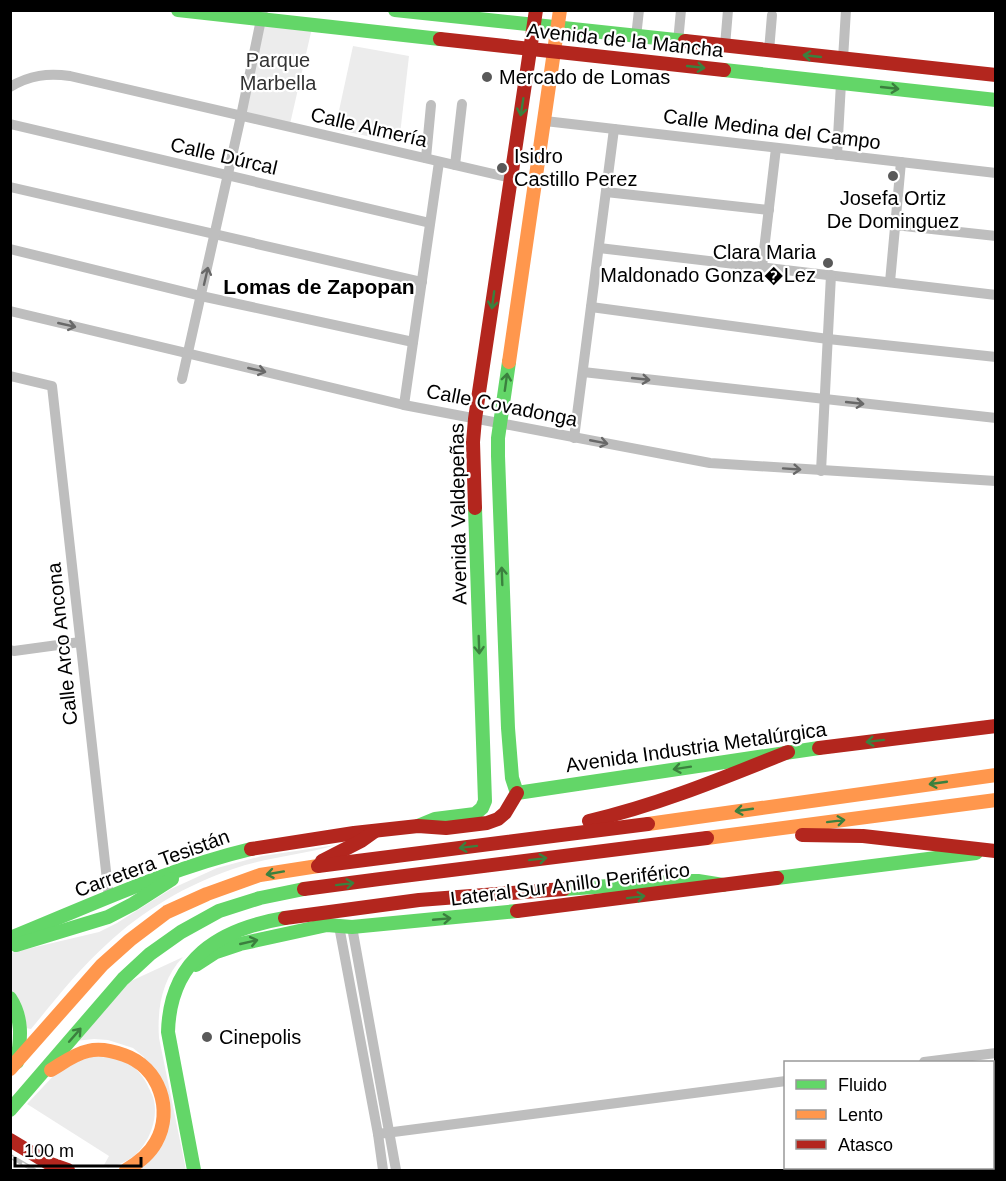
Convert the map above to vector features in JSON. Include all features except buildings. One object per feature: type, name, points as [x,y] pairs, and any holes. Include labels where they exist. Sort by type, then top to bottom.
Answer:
[{"type":"main road","name":"Avenida de la Mancha","points":[[178,10],[263,15],[554,52],[996,99]]},
{"type":"main road","name":"Avenida de la Mancha","points":[[395,10],[459,14],[534,26],[996,75]]},
{"type":"main road","name":"Avenida Valdepeñas","points":[[417,826],[435,819],[475,814],[482,808],[485,797],[473,442],[536,10]]},
{"type":"main road","name":"Avenida Valdepeñas","points":[[517,793],[512,778],[508,728],[498,456],[500,423],[560,10]]},
{"type":"main road","name":"Avenida Industria Metalúrgica","points":[[517,793],[788,752],[996,726]]},
{"type":"main road","points":[[483,728],[495,735],[503,734],[508,728]]},
{"type":"main road","points":[[498,843],[523,835],[631,811],[712,783],[788,752]]},
{"type":"main road","points":[[14,1065],[102,965],[130,940],[167,912],[207,894],[260,875],[996,775]]},
{"type":"main road","points":[[417,826],[446,828],[493,822],[505,813],[517,793]]},
{"type":"main road","points":[[10,1110],[123,979],[150,954],[181,932],[219,911],[260,898],[297,890],[458,868],[996,800]]},
{"type":"main road","name":"Carretera Tesistán","points":[[10,938],[161,876],[225,855],[258,847],[417,826]]},
{"type":"main road","points":[[309,867],[346,849],[375,831]]},
{"type":"main road","points":[[567,856],[818,834],[863,836],[995,851]]},
{"type":"main road","name":"Lateral Sur Anillo Periférico","points":[[172,999],[187,974],[201,961],[216,952],[240,944],[327,925],[345,926],[492,914],[995,851]]},
{"type":"main road","points":[[10,947],[81,927],[110,916],[137,902],[195,865]]},
{"type":"main road","points":[[194,1170],[168,1032],[168,1020],[175,989],[185,971],[206,948],[230,933],[264,922],[356,907],[447,897],[684,881],[723,885]]},
{"type":"main road","points":[[10,998],[17,1009],[21,1026],[21,1040],[14,1065]]},
{"type":"main road","points":[[36,1079],[72,1057],[90,1050],[112,1051],[134,1058],[149,1071],[164,1102],[164,1119],[160,1134],[149,1154],[138,1165],[126,1170]]},
{"type":"main road","points":[[10,1140],[55,1167],[68,1170]]},
{"type":"street","points":[[636,37],[639,10]]},
{"type":"street","points":[[678,42],[681,10]]},
{"type":"street","points":[[725,46],[729,10]]},
{"type":"street","points":[[843,59],[846,10]]},
{"type":"street","points":[[182,379],[263,15]]},
{"type":"street","points":[[769,51],[772,15]]},
{"type":"street","name":"Calle Almería","points":[[10,87],[21,80],[37,75],[70,76],[511,178]]},
{"type":"street","points":[[837,155],[841,83]]},
{"type":"street","points":[[455,165],[462,104]]},
{"type":"street","points":[[426,158],[431,105]]},
{"type":"street","name":"Calle Medina del Campo","points":[[544,121],[996,173]]},
{"type":"street","name":"Calle Dúrcal","points":[[10,124],[430,223]]},
{"type":"street","points":[[574,438],[614,129]]},
{"type":"street","points":[[762,267],[776,148]]},
{"type":"street","points":[[404,405],[439,162]]},
{"type":"street","points":[[890,282],[901,162]]},
{"type":"street","points":[[10,187],[422,282]]},
{"type":"street","points":[[606,192],[769,210]]},
{"type":"street","points":[[895,225],[996,236]]},
{"type":"street","points":[[599,248],[996,295]]},
{"type":"street","points":[[10,249],[201,296],[413,342]]},
{"type":"street","points":[[821,471],[831,275]]},
{"type":"street","points":[[591,308],[828,339],[996,357]]},
{"type":"street","name":"Calle Covadonga","points":[[10,311],[404,405],[710,463],[996,481]]},
{"type":"street","points":[[583,372],[996,418]]},
{"type":"street","name":"Calle Arco Ancona","points":[[10,376],[52,386],[109,898]]},
{"type":"street","points":[[10,650],[80,642]]},
{"type":"street","points":[[345,926],[369,1020],[396,1170]]},
{"type":"street","points":[[345,926],[357,1022],[383,1170]]},
{"type":"street","points":[[357,1022],[369,1020]]},
{"type":"street","points":[[932,1061],[996,1053]]},
{"type":"street","points":[[378,1134],[784,1081]]},
{"type":"green space","name":"Parque Marbella","points":[[265,23],[312,28],[290,124],[245,115]]},
{"type":"green space","points":[[353,46],[409,56],[399,143],[335,129]]},
{"type":"green space","points":[[336,845],[233,869],[199,882],[166,900],[135,920],[107,944],[77,974],[31,1029],[26,1028],[11,990],[10,953],[99,932],[171,889],[217,868],[262,856]]},
{"type":"green space","points":[[183,957],[170,975],[162,994],[159,1038],[186,1170],[137,1170],[166,1130],[144,1057],[133,1048],[108,1040],[75,1041],[131,981]]},
{"type":"green space","points":[[82,1056],[125,1060],[143,1077],[153,1099],[155,1116],[144,1145],[131,1158],[108,1168],[104,1165],[109,1156],[27,1104],[57,1072]]},
{"type":"railway","points":[[10,1156],[34,1170]]},
{"type":"traffic: fast","points":[[178,10],[440,39]]},
{"type":"traffic: fast","points":[[395,10],[685,41]]},
{"type":"traffic: fast","points":[[724,70],[996,100]]},
{"type":"traffic: fast","points":[[509,362],[498,438],[498,456],[508,728],[512,778],[517,793]]},
{"type":"traffic: fast","points":[[418,826],[435,819],[475,814],[482,808],[485,801],[475,508]]},
{"type":"traffic: fast","points":[[517,793],[819,748]]},
{"type":"traffic: fast","points":[[10,938],[159,878],[251,849]]},
{"type":"traffic: fast","points":[[777,878],[976,853]]},
{"type":"traffic: fast","points":[[16,945],[108,917],[172,879]]},
{"type":"traffic: fast","points":[[564,889],[684,881],[723,885]]},
{"type":"traffic: fast","points":[[10,1110],[123,979],[150,954],[181,932],[219,911],[260,898],[304,889]]},
{"type":"traffic: fast","points":[[196,965],[216,952],[240,944],[327,925],[352,927],[517,911]]},
{"type":"traffic: fast","points":[[194,1170],[168,1032],[171,1007],[178,985],[188,967],[202,952],[220,940],[239,930],[285,918]]},
{"type":"traffic: fast","points":[[10,998],[17,1013],[20,1029],[17,1062]]},
{"type":"traffic: slow","points":[[509,362],[560,10]]},
{"type":"traffic: slow","points":[[648,824],[996,775]]},
{"type":"traffic: slow","points":[[707,838],[996,800]]},
{"type":"traffic: slow","points":[[10,1069],[102,965],[167,912],[207,894],[260,875],[318,866]]},
{"type":"traffic: slow","points":[[51,1070],[83,1052],[102,1050],[111,1051],[136,1061],[154,1079],[163,1104],[164,1117],[161,1130],[150,1151],[126,1170]]},
{"type":"traffic: jam","points":[[475,508],[473,442],[475,419],[536,10]]},
{"type":"traffic: jam","points":[[440,39],[724,70]]},
{"type":"traffic: jam","points":[[685,41],[996,75]]},
{"type":"traffic: jam","points":[[819,748],[996,726]]},
{"type":"traffic: jam","points":[[589,821],[665,799],[788,752]]},
{"type":"traffic: jam","points":[[251,849],[354,833],[418,826],[446,828],[487,823],[498,819],[505,813],[517,793]]},
{"type":"traffic: jam","points":[[318,866],[648,824]]},
{"type":"traffic: jam","points":[[322,861],[361,841],[375,831]]},
{"type":"traffic: jam","points":[[802,835],[863,836],[995,851]]},
{"type":"traffic: jam","points":[[304,889],[707,838]]},
{"type":"traffic: jam","points":[[517,911],[777,878]]},
{"type":"traffic: jam","points":[[285,918],[419,900],[564,889]]},
{"type":"traffic: jam","points":[[10,1140],[60,1170]]},
{"type":"traffic: jam","points":[[51,1164],[68,1170]]},
{"type":"place","name":"Mercado de Lomas","points":[[487,77]]},
{"type":"place","name":"Isidro Castillo Perez","points":[[502,168]]},
{"type":"place","name":"Josefa Ortiz De Dominguez","points":[[893,176]]},
{"type":"place","name":"Clara Maria Maldonado Gonza�Lez","points":[[828,263]]},
{"type":"place","name":"Cinepolis","points":[[207,1037]]},
{"type":"district","name":"Lomas de Zapopan","points":[[319,286]]}]
